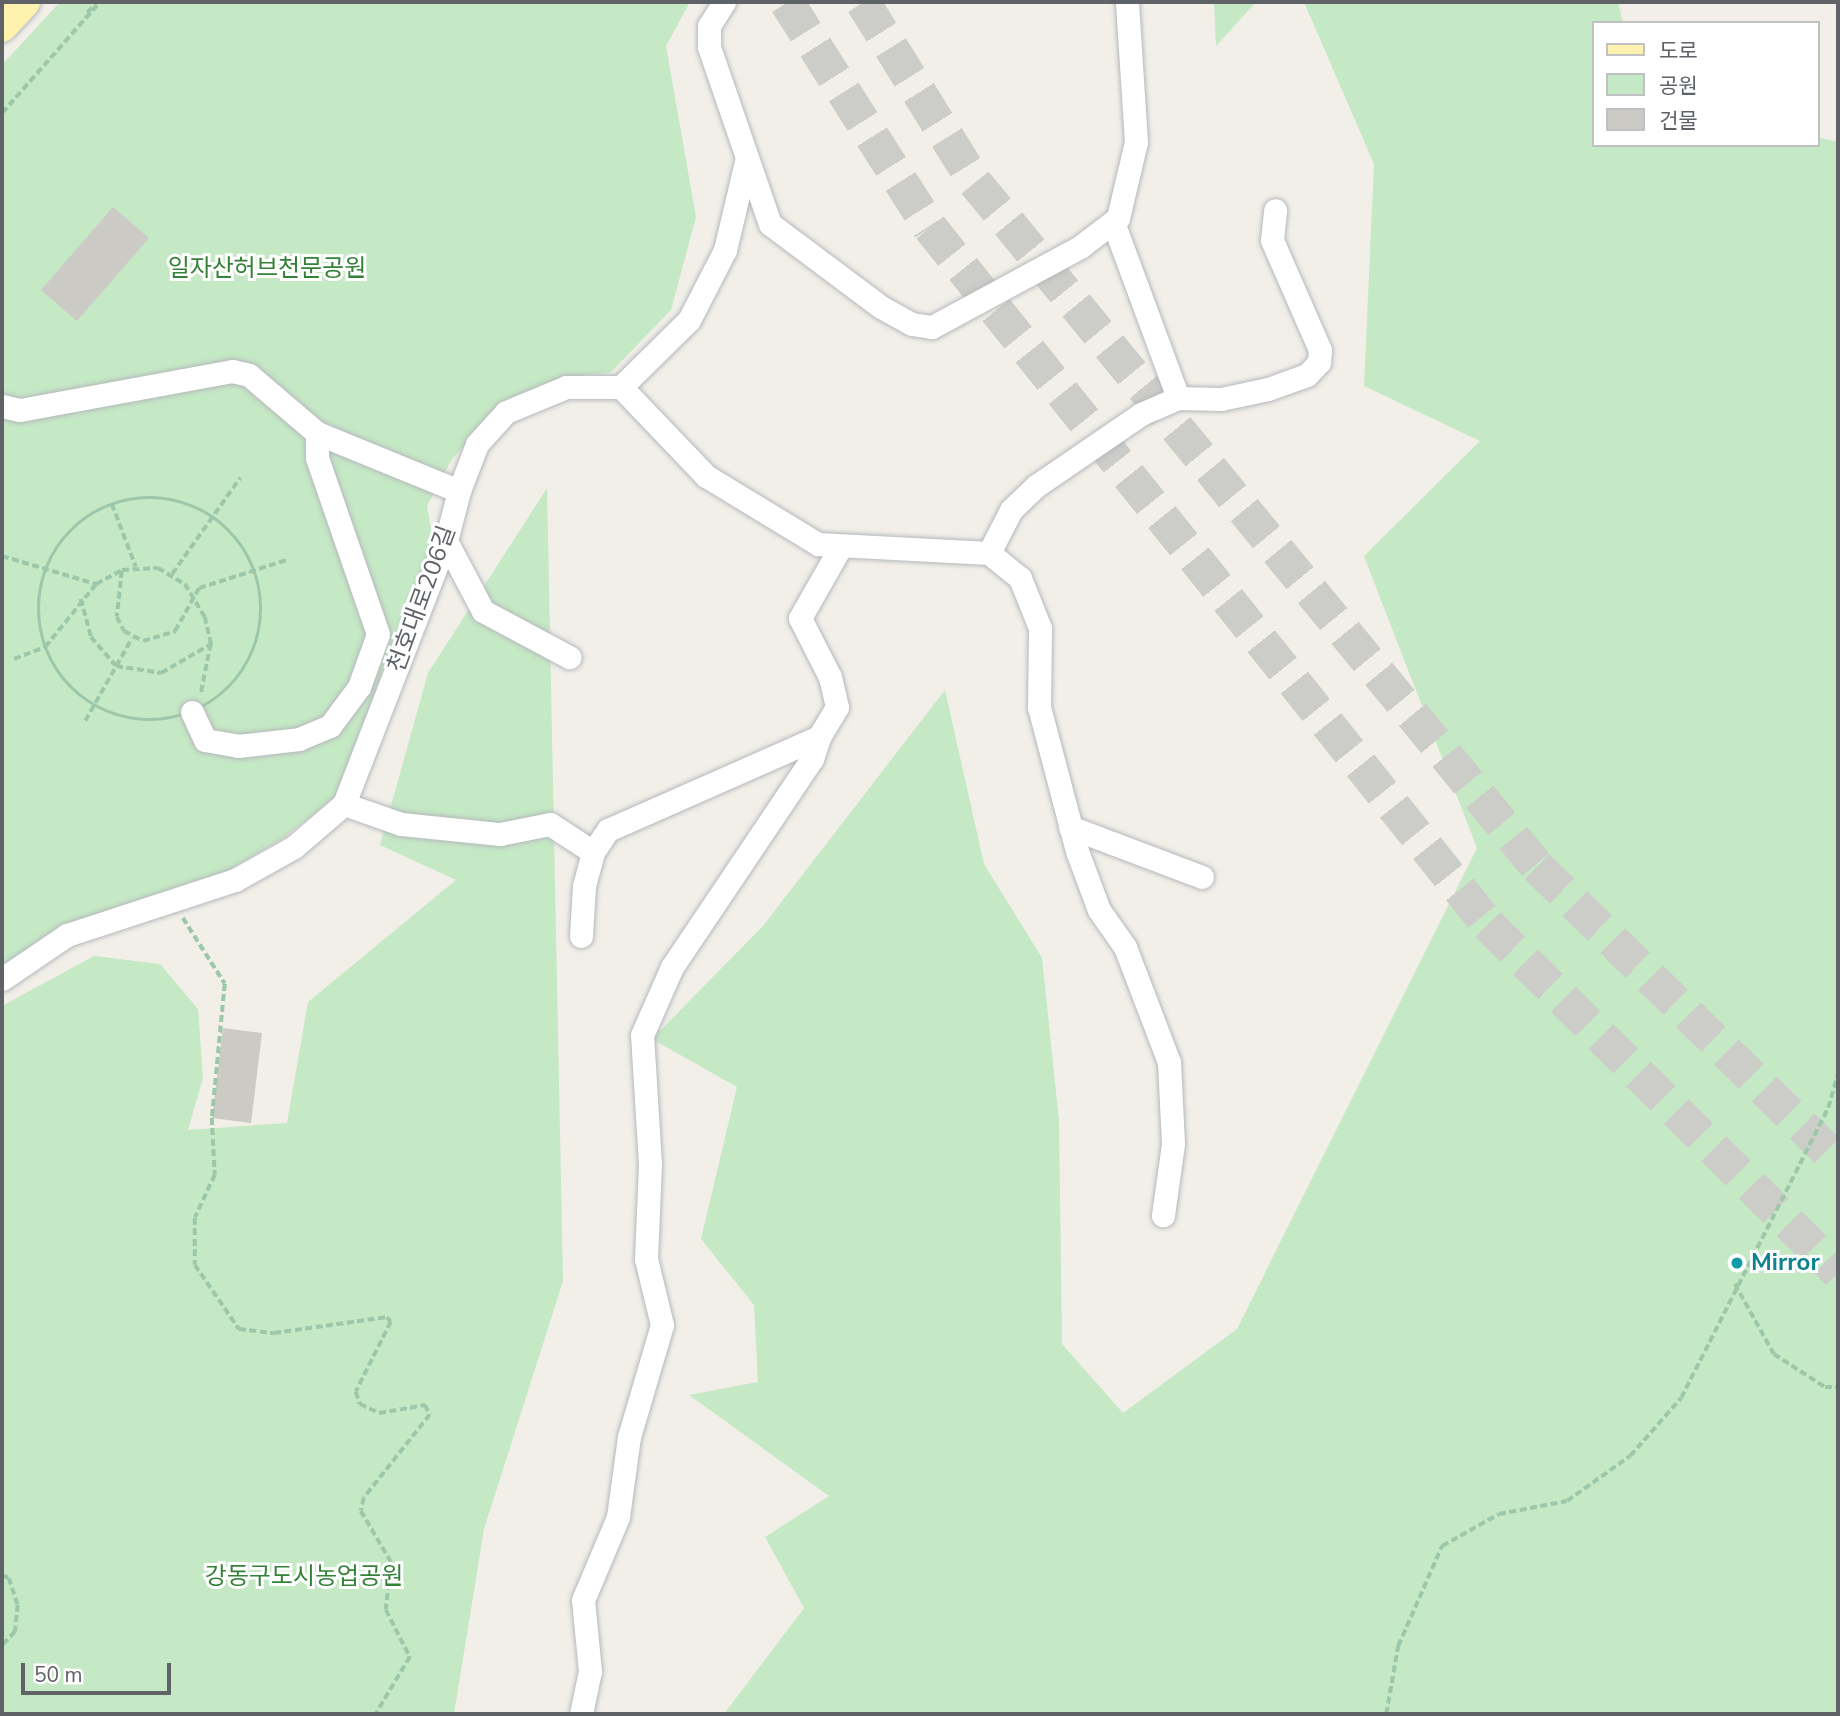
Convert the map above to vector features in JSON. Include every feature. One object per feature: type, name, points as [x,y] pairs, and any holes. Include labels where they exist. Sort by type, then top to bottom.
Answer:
[{"type":"main road","points":[[2,27],[25,2]]},
{"type":"street","points":[[724,2],[709,26],[709,47],[746,162],[770,224],[912,324],[932,327],[958,316],[1114,222],[1130,185],[1136,142],[1127,2]]},
{"type":"street","points":[[746,162],[725,250],[689,320],[621,387],[706,476],[818,544],[840,548],[989,553],[1020,578],[1040,628],[1039,707],[1070,827],[1099,910],[1125,947],[1169,1062],[1173,1144],[1163,1214]]},
{"type":"street","points":[[989,553],[1011,510],[1036,486],[1141,414],[1178,398],[1221,399],[1268,389],[1307,375],[1319,362],[1320,350],[1272,240],[1275,210]]},
{"type":"street","points":[[1114,222],[1178,398]]},
{"type":"street","points":[[2,406],[20,410],[232,371],[249,375],[317,433],[458,491]]},
{"type":"street","name":"천호대로206길","points":[[2,979],[67,935],[235,880],[282,854],[344,804],[446,541],[458,491],[477,444],[506,412],[566,387],[621,387]]},
{"type":"street","points":[[192,712],[205,740],[238,746],[299,739],[330,726],[359,687],[378,634],[317,458],[317,433]]},
{"type":"street","points":[[446,541],[483,611],[569,657]]},
{"type":"street","points":[[582,1714],[590,1671],[583,1600],[618,1517],[629,1437],[662,1325],[646,1259],[650,1165],[642,1035],[672,967],[812,759],[819,737],[837,707],[830,677],[800,618],[840,548]]},
{"type":"street","points":[[581,936],[593,852],[608,830],[639,812],[819,737]]},
{"type":"street","points":[[344,804],[401,824],[500,834],[550,824],[593,852]]},
{"type":"street","points":[[1070,827],[1202,877]]},
{"type":"path","points":[[2,112],[98,2]]},
{"type":"path","points":[[172,574],[240,478]]},
{"type":"path","points":[[164,498],[212,515],[256,570],[262,604],[259,638],[237,678],[192,712],[142,720],[94,705],[57,670],[46,647],[38,608],[46,569],[72,529],[112,504],[164,498]]},
{"type":"path","points":[[112,504],[136,567]]},
{"type":"path","points":[[2,556],[96,584]]},
{"type":"path","points":[[122,570],[117,617],[132,637],[161,639],[175,631],[194,594],[287,560]]},
{"type":"path","points":[[14,660],[46,647],[81,599],[96,584],[122,570],[136,567],[172,574],[194,594],[211,644],[192,712]]},
{"type":"path","points":[[81,599],[91,637],[116,667],[161,673],[211,644]]},
{"type":"path","points":[[85,721],[132,637]]},
{"type":"path","points":[[175,900],[192,940],[225,984],[212,1118],[215,1175],[195,1218],[195,1265],[239,1329],[274,1333],[387,1317],[391,1322],[356,1392],[360,1404],[379,1413],[425,1405],[430,1415],[364,1498],[361,1511],[391,1562],[386,1610],[410,1657],[376,1714]]},
{"type":"path","points":[[1386,1714],[1398,1646],[1442,1546],[1499,1514],[1567,1501],[1630,1456],[1681,1398],[1735,1284],[1828,1108],[1838,1072]]},
{"type":"path","points":[[1735,1284],[1774,1354],[1825,1387],[1838,1387]]},
{"type":"path","points":[[2,1575],[9,1578],[18,1605],[15,1632],[2,1646]]},
{"type":"green space","name":"일자산허브천문공원","points":[[60,2],[690,2],[666,46],[696,217],[671,310],[611,372],[563,378],[508,399],[452,459],[427,506],[433,540],[335,797],[282,839],[227,871],[2,967],[2,65]]},
{"type":"green space","points":[[1214,2],[1256,2],[1216,46]]},
{"type":"green space","points":[[1304,2],[1618,2],[1623,21],[1591,21],[1591,147],[1819,147],[1819,137],[1838,142],[1838,1714],[724,1714],[804,1608],[765,1537],[829,1496],[689,1395],[758,1382],[754,1305],[701,1239],[737,1087],[652,1039],[763,926],[945,690],[984,864],[1042,958],[1059,1121],[1062,1344],[1123,1413],[1237,1329],[1477,848],[1364,556],[1480,441],[1364,386],[1374,164]]},
{"type":"green space","name":"강동구도시농업공원","points":[[547,488],[563,1281],[484,1529],[454,1714],[2,1714],[2,1006],[94,956],[160,964],[198,1009],[203,1078],[188,1130],[287,1123],[308,1002],[456,880],[380,845],[428,673]]},
{"type":"building","points":[[113,207],[149,238],[77,321],[41,290]]},
{"type":"building","points":[[223,1028],[262,1033],[251,1123],[212,1118]]},
{"type":"tunnel","points":[[787,2],[930,227],[1488,924],[1838,1272]]},
{"type":"tunnel","points":[[863,2],[975,182],[1537,866],[1838,1161]]},
{"type":"place","name":"Mirror","points":[[1737,1263]]}]
